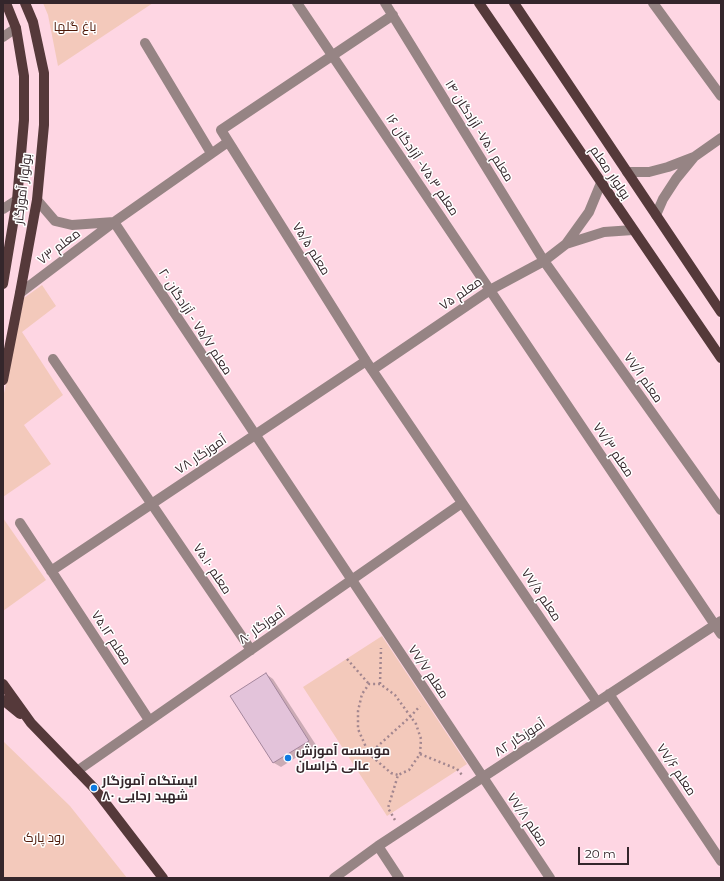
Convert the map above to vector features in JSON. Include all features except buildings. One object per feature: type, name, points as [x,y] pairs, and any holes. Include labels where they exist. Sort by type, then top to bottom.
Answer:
[{"type":"main road","name":"بولوار آموزگار","points":[[3,284],[17,200],[24,120],[24,76],[16,28],[6,3]]},
{"type":"main road","name":"بولوار آموزگار","points":[[3,380],[36,200],[44,125],[44,73],[32,22],[25,3]]},
{"type":"main road","name":"بولوار معلم","points":[[478,3],[721,358]]},
{"type":"main road","name":"بولوار معلم","points":[[514,3],[721,312]]},
{"type":"main road","points":[[3,684],[31,723]]},
{"type":"main road","points":[[3,700],[31,723],[94,788],[163,878]]},
{"type":"street","name":"معلم ۷۵.۳- آزادگان ۱۶","points":[[297,3],[490,290]]},
{"type":"street","name":"معلم ۷۵.۱- آزادگان ۱۴","points":[[385,3],[544,261]]},
{"type":"street","points":[[653,3],[721,96]]},
{"type":"street","points":[[228,142],[221,130],[393,15]]},
{"type":"street","points":[[3,37],[16,28]]},
{"type":"street","points":[[145,43],[211,153]]},
{"type":"street","points":[[627,172],[648,172],[668,167],[694,157],[721,138]]},
{"type":"street","name":"معلم ۷۳","points":[[20,293],[114,222],[228,142]]},
{"type":"street","name":"معلم ۷۵/۵","points":[[228,142],[372,370]]},
{"type":"street","points":[[656,215],[663,199],[676,179],[694,157]]},
{"type":"street","points":[[566,244],[589,212],[601,183]]},
{"type":"street","points":[[3,209],[17,200]]},
{"type":"street","points":[[36,200],[55,221],[72,225],[114,222]]},
{"type":"street","name":"معلم ۷۵/۷ - آزادگان ۲۰","points":[[114,222],[351,580]]},
{"type":"street","points":[[566,244],[604,232],[633,230]]},
{"type":"street","name":"معلم ۷۵","points":[[372,370],[490,290],[544,261],[566,244]]},
{"type":"street","name":"معلم ۷۷/۱","points":[[544,261],[721,510]]},
{"type":"street","name":"معلم ۷۷/۳","points":[[490,290],[718,623],[721,634]]},
{"type":"street","name":"معلم ۷۵.۱۰","points":[[53,359],[251,650]]},
{"type":"street","name":"آموزگار ۷۸","points":[[51,571],[366,361]]},
{"type":"street","name":"معلم ۷۷/۵","points":[[372,370],[597,702]]},
{"type":"street","name":"آموزگار ۸۰","points":[[77,771],[462,503]]},
{"type":"street","name":"معلم ۷۵.۱۲","points":[[20,523],[149,720]]},
{"type":"street","name":"معلم ۷۷/۷","points":[[351,580],[483,778]]},
{"type":"street","name":"آموزگار ۸۲","points":[[334,878],[378,846],[718,623]]},
{"type":"street","name":"معلم ۷۷/۶","points":[[609,694],[721,861]]},
{"type":"street","name":"معلم ۷۷/۸","points":[[483,778],[550,878]]},
{"type":"street","points":[[378,846],[399,878]]},
{"type":"path","points":[[380,684],[381,642],[387,634]]},
{"type":"path","points":[[346,659],[369,684],[380,684],[395,695],[416,724],[421,739],[420,754],[409,770],[398,775],[392,773],[369,754],[358,729],[358,711],[362,694],[369,684]]},
{"type":"path","points":[[369,754],[411,716],[429,696]]},
{"type":"path","points":[[420,754],[457,769],[471,785]]},
{"type":"path","points":[[398,775],[388,808],[401,831]]},
{"type":"green space","name":"باغ گلها","points":[[43,3],[153,3],[58,66],[48,15]]},
{"type":"green space","points":[[42,285],[56,306],[22,332],[63,395],[24,425],[51,464],[3,497],[3,398],[24,298]]},
{"type":"green space","points":[[3,518],[46,580],[3,611]]},
{"type":"green space","points":[[382,636],[467,764],[387,816],[303,687]]},
{"type":"green space","name":"رود پارک","points":[[3,741],[70,806],[127,878],[3,878]]},
{"type":"place","name":"موسسه آموزش عالی خراسان","points":[[288,758]]},
{"type":"place","name":"ایستگاه آموزگار شهید رجایی ۸۰","points":[[94,788]]}]
